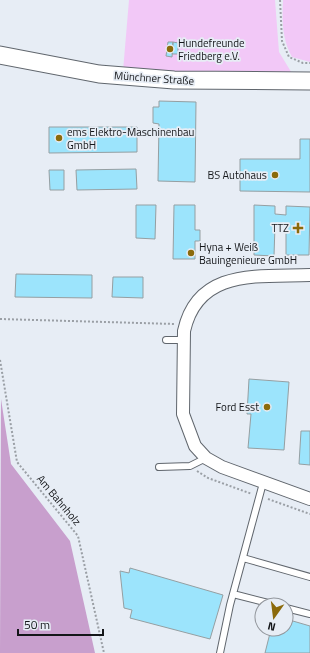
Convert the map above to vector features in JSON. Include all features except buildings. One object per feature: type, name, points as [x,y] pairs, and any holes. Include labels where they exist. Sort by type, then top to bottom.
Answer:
[{"type":"main road","name":"Münchner Straße","points":[[0,54],[99,74],[174,80],[310,81]]},
{"type":"street","points":[[310,275],[234,279],[209,289],[201,296],[186,319],[184,336],[183,414],[195,446],[206,458],[222,467],[310,499]]},
{"type":"lane","points":[[166,340],[184,336]]},
{"type":"lane","points":[[159,467],[190,466],[206,458]]},
{"type":"lane","points":[[220,653],[233,594],[263,483]]},
{"type":"lane","points":[[243,558],[310,577]]},
{"type":"lane","points":[[233,594],[254,599]]},
{"type":"lane","points":[[294,610],[310,614]]},
{"type":"path","points":[[280,0],[282,41],[289,57],[303,63],[310,63]]},
{"type":"path","points":[[0,319],[174,324],[184,336]]},
{"type":"path","name":"Am Bahnholz","points":[[0,360],[17,462],[78,536],[104,653]]},
{"type":"path","points":[[190,466],[208,478],[310,514]]},
{"type":"shaded area","points":[[129,0],[275,0],[279,52],[293,75],[123,71]]},
{"type":"shaded area","points":[[283,0],[310,0],[310,62],[292,57],[284,36]]},
{"type":"shaded area","points":[[1,399],[11,464],[70,541],[95,653],[0,653]]},
{"type":"place","name":"Hundefreunde Friedberg e.V.","points":[[170,49]]},
{"type":"place","name":"ems Elektro-Maschinenbau GmbH","points":[[59,138]]},
{"type":"place","name":"BS Autohaus","points":[[275,175]]},
{"type":"place","name":"TTZ","points":[[298,228]]},
{"type":"place","name":"Hyna + Weiß Bauingenieure GmbH","points":[[191,253]]},
{"type":"place","name":"Ford Esst","points":[[267,407]]}]
